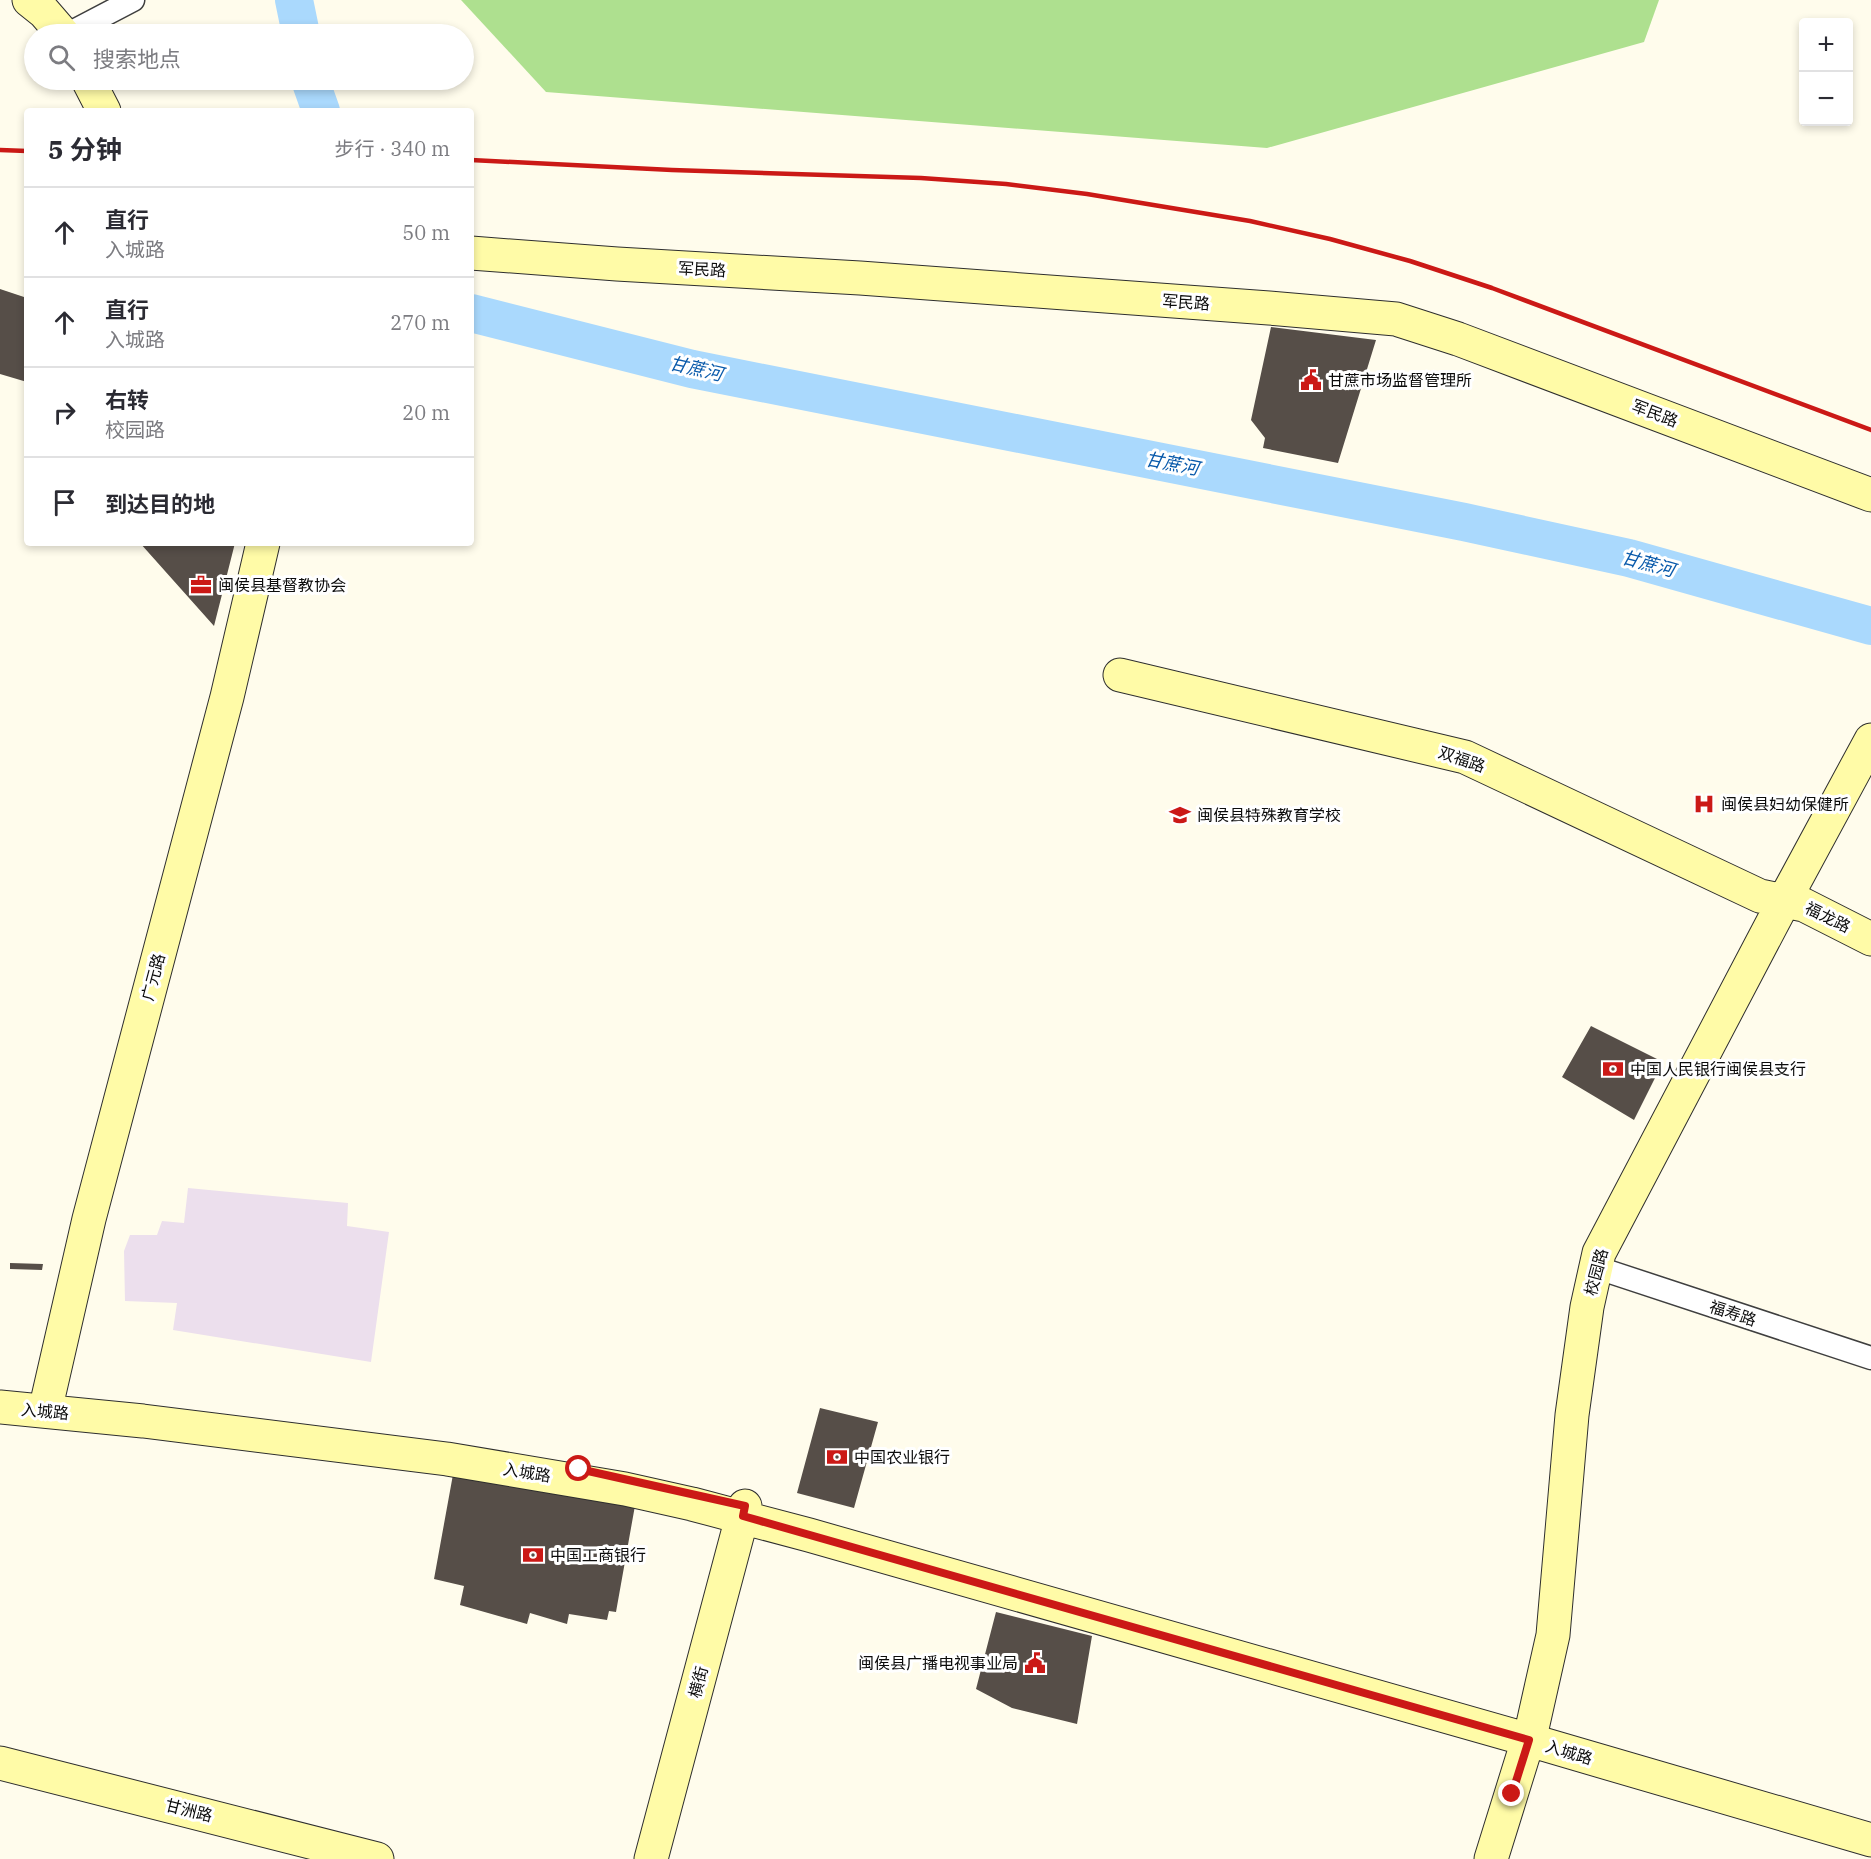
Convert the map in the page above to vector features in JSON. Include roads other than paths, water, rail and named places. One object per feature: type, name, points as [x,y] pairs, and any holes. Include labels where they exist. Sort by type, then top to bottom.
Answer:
[{"type":"street","points":[[28,0],[44,12],[54,24]]},
{"type":"street","points":[[87,24],[133,0]]},
{"type":"street","points":[[93,90],[102,108]]},
{"type":"street","name":"军民路","points":[[474,253],[860,278],[1396,319],[1458,339],[1871,495]]},
{"type":"street","name":"广元路","points":[[46,1404],[89,1219],[227,697],[262,546]]},
{"type":"street","name":"双福路","points":[[1120,675],[1465,757],[1760,896],[1784,901]]},
{"type":"street","name":"校园路","points":[[1491,1859],[1531,1732],[1553,1635],[1571,1425],[1583,1331],[1595,1266],[1605,1240],[1871,740]]},
{"type":"street","name":"福龙路","points":[[1784,901],[1804,905],[1871,939]]},
{"type":"street","name":"福寿路","points":[[1595,1266],[1871,1358]]},
{"type":"street","name":"入城路","points":[[0,1392],[46,1404],[177,1425],[447,1459],[744,1511],[1531,1732],[1871,1819]]},
{"type":"street","name":"入城路","points":[[0,1407],[46,1404]]},
{"type":"street","name":"横街","points":[[651,1859],[744,1511]]},
{"type":"street","name":"入城路","points":[[1531,1732],[1871,1840]]},
{"type":"street","name":"甘洲路","points":[[0,1763],[377,1859]]},
{"type":"waterway","name":"甘蔗河","points":[[294,0],[299,24]]},
{"type":"waterway","name":"甘蔗河","points":[[314,90],[320,108]]},
{"type":"waterway","name":"甘蔗河","points":[[474,314],[692,369],[1464,522],[1629,558],[1871,626]]},
{"type":"railway","points":[[0,150],[24,151]]},
{"type":"railway","points":[[474,160],[672,170],[921,178],[1006,184],[1087,194],[1250,221],[1330,239],[1410,261],[1492,288],[1871,430]]},
{"type":"place","name":"甘蔗市场监督管理所","points":[[1311,380]]},
{"type":"place","name":"闽侯县基督教协会","points":[[201,585]]},
{"type":"place","name":"闽侯县妇幼保健所","points":[[1704,804]]},
{"type":"place","name":"闽侯县特殊教育学校","points":[[1180,815]]},
{"type":"place","name":"中国人民银行闽侯县支行","points":[[1613,1069]]},
{"type":"place","name":"中国农业银行","points":[[837,1457]]},
{"type":"place","name":"中国工商银行","points":[[533,1555]]},
{"type":"place","name":"闽侯县广播电视事业局","points":[[1035,1663]]}]
